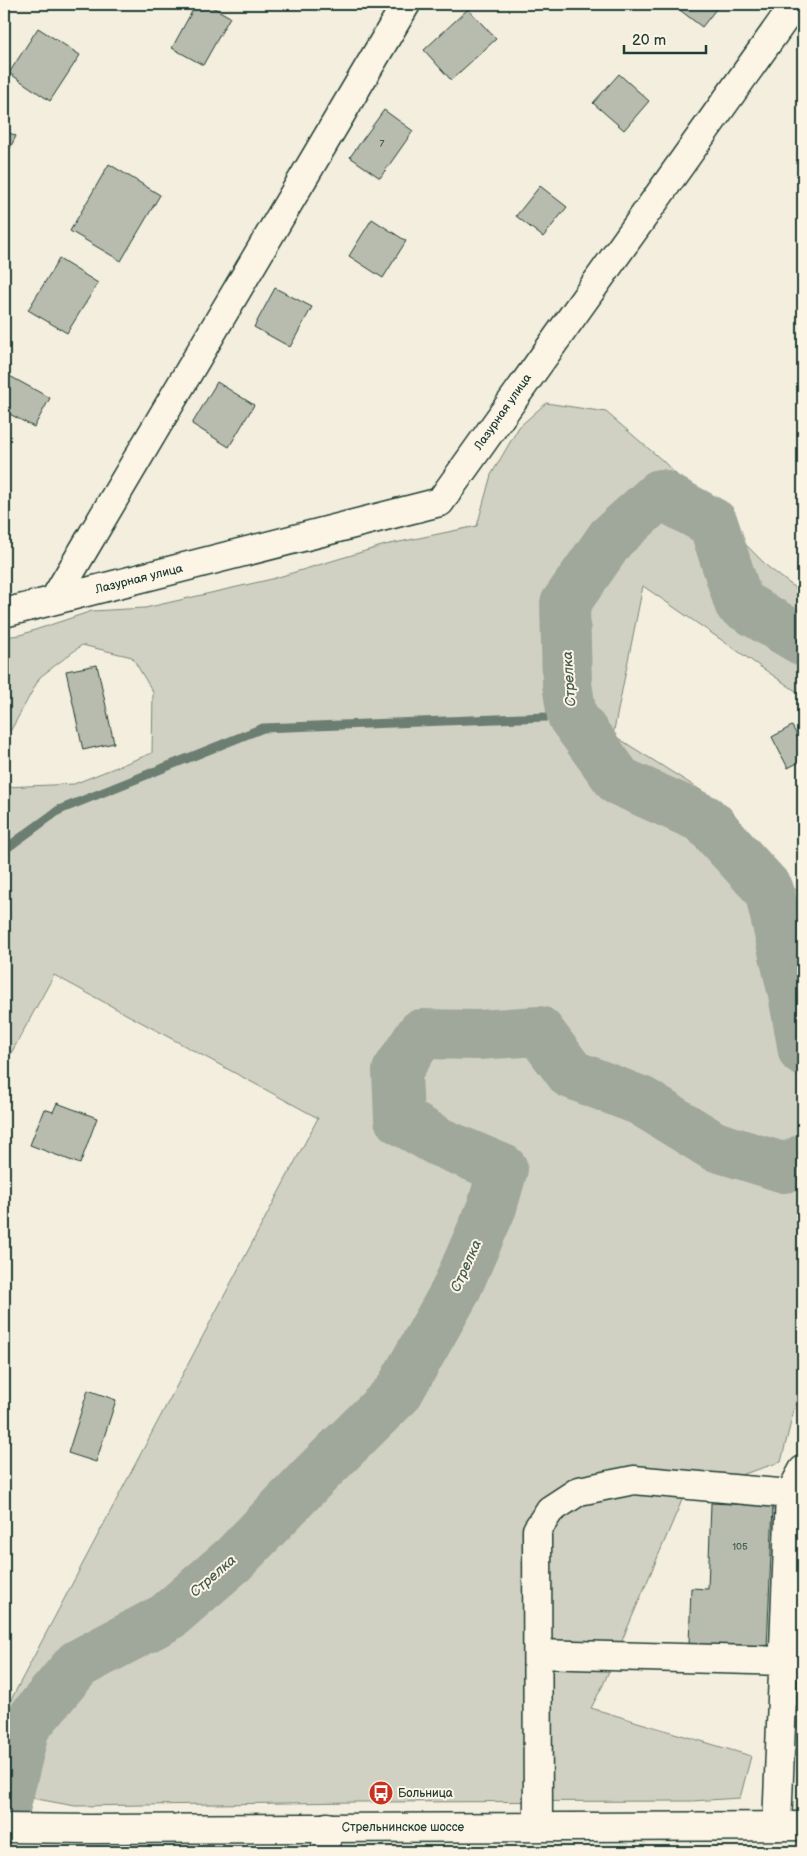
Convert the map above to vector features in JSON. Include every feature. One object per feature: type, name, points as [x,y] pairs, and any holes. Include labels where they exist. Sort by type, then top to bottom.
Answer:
[{"type":"street","points":[[57,600],[406,4]]},
{"type":"street","name":"Лазурная улица","points":[[4,614],[440,502],[795,4]]},
{"type":"street","points":[[790,1826],[784,1661],[790,1494],[803,1470]]},
{"type":"street","points":[[538,1826],[537,1530],[550,1510],[579,1491],[634,1480],[790,1494]]},
{"type":"street","points":[[538,1654],[784,1661]]},
{"type":"street","name":"Стрельнинское шоссе","points":[[4,1828],[90,1829],[326,1840],[538,1826],[790,1826]]},
{"type":"shaded area","points":[[546,403],[606,412],[663,461],[768,567],[803,594],[803,696],[643,586],[613,735],[729,808],[803,899],[803,1373],[781,1462],[685,1493],[603,1685],[591,1708],[751,1756],[740,1798],[692,1801],[356,1802],[75,1806],[4,1793],[4,1713],[318,1118],[54,975],[4,1066],[4,787],[74,784],[152,753],[153,692],[132,657],[82,645],[40,677],[11,730],[4,726],[4,637],[20,635],[92,611],[145,608],[272,579],[385,545],[477,526],[491,475],[519,427]]},
{"type":"building","points":[[196,4],[207,4],[230,17],[203,65],[172,48]]},
{"type":"building","points":[[672,4],[720,4],[702,27]]},
{"type":"building","points":[[468,9],[496,39],[451,80],[424,50]]},
{"type":"building","points":[[38,28],[80,55],[50,101],[9,73]]},
{"type":"building","points":[[619,74],[649,101],[624,130],[593,103]]},
{"type":"building","points":[[384,110],[413,131],[380,178],[350,157]]},
{"type":"building","points":[[4,130],[16,136],[4,160]]},
{"type":"building","points":[[109,164],[160,195],[121,261],[70,231]]},
{"type":"building","points":[[540,186],[567,207],[543,237],[516,216]]},
{"type":"building","points":[[372,219],[406,241],[383,278],[349,256]]},
{"type":"building","points":[[59,259],[98,283],[67,333],[28,310]]},
{"type":"building","points":[[275,288],[312,307],[290,347],[254,327]]},
{"type":"building","points":[[4,373],[50,398],[34,427],[4,411]]},
{"type":"building","points":[[217,382],[254,405],[229,447],[192,424]]},
{"type":"building","points":[[97,665],[114,743],[83,750],[66,671]]},
{"type":"building","points":[[792,726],[803,747],[803,760],[788,768],[772,737]]},
{"type":"building","points":[[57,1103],[97,1118],[80,1164],[30,1145],[44,1109],[53,1112]]},
{"type":"building","points":[[88,1390],[116,1400],[96,1462],[68,1453]]},
{"type":"building","points":[[711,1503],[773,1506],[767,1648],[689,1644],[691,1588],[708,1589]]},
{"type":"waterway","name":"Стрелка","points":[[803,641],[739,603],[713,523],[660,494],[611,538],[565,604],[567,684],[572,716],[619,781],[704,819],[769,890],[793,994],[803,1051]]},
{"type":"waterway","points":[[4,850],[59,810],[263,728],[572,716]]},
{"type":"waterway","name":"Стрелка","points":[[4,1813],[25,1727],[78,1664],[167,1617],[234,1559],[398,1393],[455,1292],[492,1207],[503,1169],[439,1142],[399,1119],[397,1071],[421,1034],[478,1035],[539,1031],[571,1074],[641,1101],[714,1146],[785,1168],[803,1159]]},
{"type":"place","name":"Больница","points":[[381,1793]]}]
